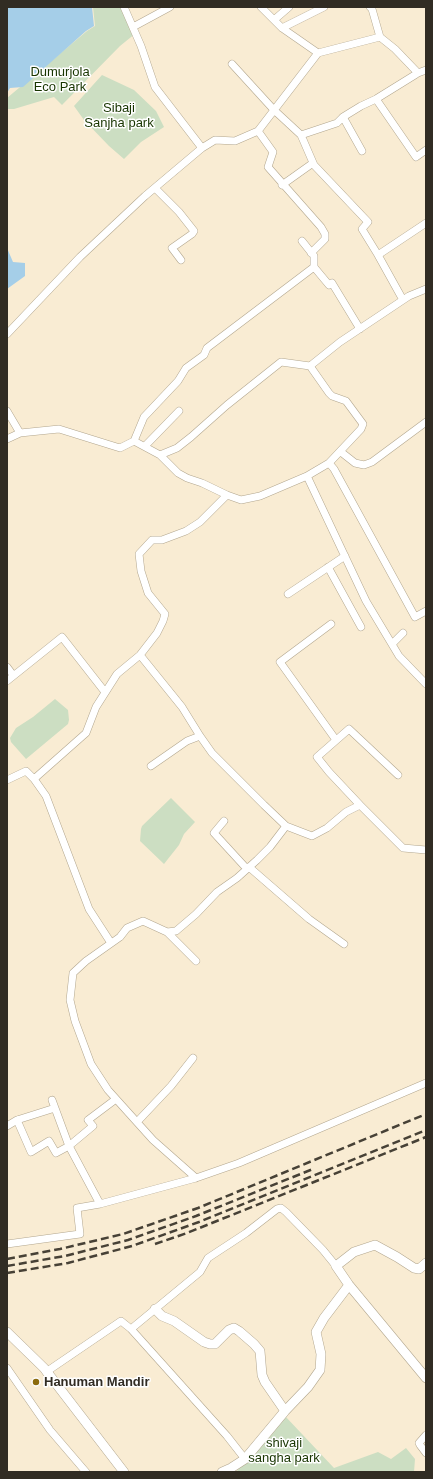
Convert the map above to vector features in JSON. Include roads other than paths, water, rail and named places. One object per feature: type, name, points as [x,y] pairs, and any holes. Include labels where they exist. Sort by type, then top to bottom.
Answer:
[{"type":"street","points":[[124,7],[155,87],[202,148]]},
{"type":"street","points":[[133,27],[170,7]]},
{"type":"street","points":[[261,7],[282,28],[318,53]]},
{"type":"street","points":[[274,20],[289,7]]},
{"type":"street","points":[[282,28],[324,7]]},
{"type":"street","points":[[370,7],[372,9],[380,37],[395,49],[418,73]]},
{"type":"street","points":[[7,334],[80,258],[155,188],[202,148],[216,140],[235,141],[258,131],[318,53],[380,37]]},
{"type":"street","points":[[232,64],[274,110],[301,135],[313,163],[368,222],[362,229],[403,300]]},
{"type":"street","points":[[301,135],[337,123],[343,117],[418,73],[426,70]]},
{"type":"street","points":[[376,99],[416,157],[426,150]]},
{"type":"street","points":[[343,117],[362,152]]},
{"type":"street","points":[[258,131],[273,152],[268,167],[282,185],[321,227],[325,234],[325,239],[311,253]]},
{"type":"street","points":[[282,185],[313,163]]},
{"type":"street","points":[[155,188],[179,212],[194,231],[172,248],[181,260]]},
{"type":"street","points":[[378,255],[426,223]]},
{"type":"street","points":[[302,241],[314,256],[314,267],[328,285],[332,283],[360,329]]},
{"type":"street","points":[[134,442],[144,417],[178,381],[186,368],[204,355],[206,348],[314,267]]},
{"type":"street","points":[[160,455],[177,448],[227,405],[281,362],[310,366],[340,342],[409,296],[426,289]]},
{"type":"street","points":[[7,439],[20,433],[59,429],[120,448],[134,442],[145,446],[160,455],[178,473],[187,478],[241,500],[260,496],[307,476],[329,463],[341,452],[361,429],[363,424],[346,401],[329,394],[310,366]]},
{"type":"street","points":[[7,411],[20,433]]},
{"type":"street","points":[[145,446],[179,411]]},
{"type":"street","points":[[341,452],[355,463],[364,465],[372,462],[426,422]]},
{"type":"street","points":[[329,463],[338,476],[415,617],[426,611]]},
{"type":"street","points":[[307,476],[366,601],[399,656],[423,675],[426,684]]},
{"type":"street","points":[[34,778],[86,733],[96,706],[117,674],[140,656],[157,633],[163,621],[165,614],[148,593],[141,571],[139,554],[152,540],[162,540],[186,531],[200,522],[227,495]]},
{"type":"street","points":[[288,594],[345,556]]},
{"type":"street","points":[[328,567],[361,627]]},
{"type":"street","points":[[331,624],[280,662],[336,740]]},
{"type":"street","points":[[392,644],[403,633]]},
{"type":"street","points":[[7,681],[62,636],[105,692]]},
{"type":"street","points":[[140,656],[182,707],[212,754],[286,826],[312,836],[327,828],[346,812],[360,805]]},
{"type":"street","points":[[7,667],[13,675]]},
{"type":"street","points":[[398,775],[349,729],[317,757],[360,805],[403,848],[426,850]]},
{"type":"street","points":[[151,766],[187,741],[200,736]]},
{"type":"street","points":[[7,780],[26,771],[34,778],[46,796],[89,909],[112,943]]},
{"type":"street","points":[[224,821],[214,833],[248,868],[309,919],[344,944]]},
{"type":"street","points":[[167,932],[176,931],[196,914],[217,892],[237,878],[270,847],[286,826]]},
{"type":"street","points":[[196,961],[167,932],[143,921],[127,928],[120,937],[86,961],[73,973],[70,1000],[75,1021],[91,1064],[108,1090],[153,1140],[196,1178]]},
{"type":"street","points":[[137,1122],[171,1086],[193,1058]]},
{"type":"street","points":[[7,1244],[80,1234],[77,1208],[100,1204],[196,1178],[239,1163],[426,1083]]},
{"type":"street","points":[[17,1120],[31,1152],[49,1141],[56,1153],[69,1146],[93,1126],[88,1120],[116,1099]]},
{"type":"street","points":[[52,1100],[69,1146],[100,1204]]},
{"type":"street","points":[[7,1126],[17,1120],[55,1108]]},
{"type":"street","points":[[131,1329],[200,1272],[208,1258],[254,1228],[277,1209],[281,1208],[323,1250],[349,1285],[426,1378]]},
{"type":"street","points":[[336,1266],[354,1252],[375,1245],[414,1268],[419,1269],[426,1263]]},
{"type":"street","points":[[222,1472],[245,1459],[285,1411],[308,1387],[320,1370],[321,1354],[316,1332],[324,1318],[349,1285]]},
{"type":"street","points":[[155,1309],[162,1316],[174,1321],[204,1342],[210,1344],[215,1344],[229,1330],[234,1328],[254,1344],[260,1351],[262,1375],[265,1382],[285,1411]]},
{"type":"street","points":[[46,1372],[121,1321],[131,1329],[227,1436],[245,1459]]},
{"type":"street","points":[[7,1332],[46,1372],[124,1472]]},
{"type":"street","points":[[7,1368],[50,1430],[86,1472]]},
{"type":"street","points":[[426,1435],[420,1445],[426,1453]]},
{"type":"water","points":[[7,7],[92,7],[94,26],[86,31],[23,87],[10,88],[7,93]]},
{"type":"water","points":[[7,248],[13,262],[25,263],[25,276],[7,289]]},
{"type":"railway","points":[[7,1259],[60,1249],[123,1234],[198,1208],[426,1114]]},
{"type":"railway","points":[[7,1273],[68,1263],[132,1246],[199,1222],[426,1130]]},
{"type":"railway","points":[[155,1244],[187,1233],[426,1137]]},
{"type":"railway","points":[[7,1266],[65,1256],[128,1240],[196,1216],[313,1169]]},
{"type":"place","name":"Hanuman Mandir","points":[[36,1382]]},
{"type":"park label","name":"Dumurjola Eco Park","points":[[60,80]]},
{"type":"park label","name":"Sibaji Sanjha park","points":[[119,116]]},
{"type":"park label","name":"shivaji sangha park","points":[[284,1450]]}]
